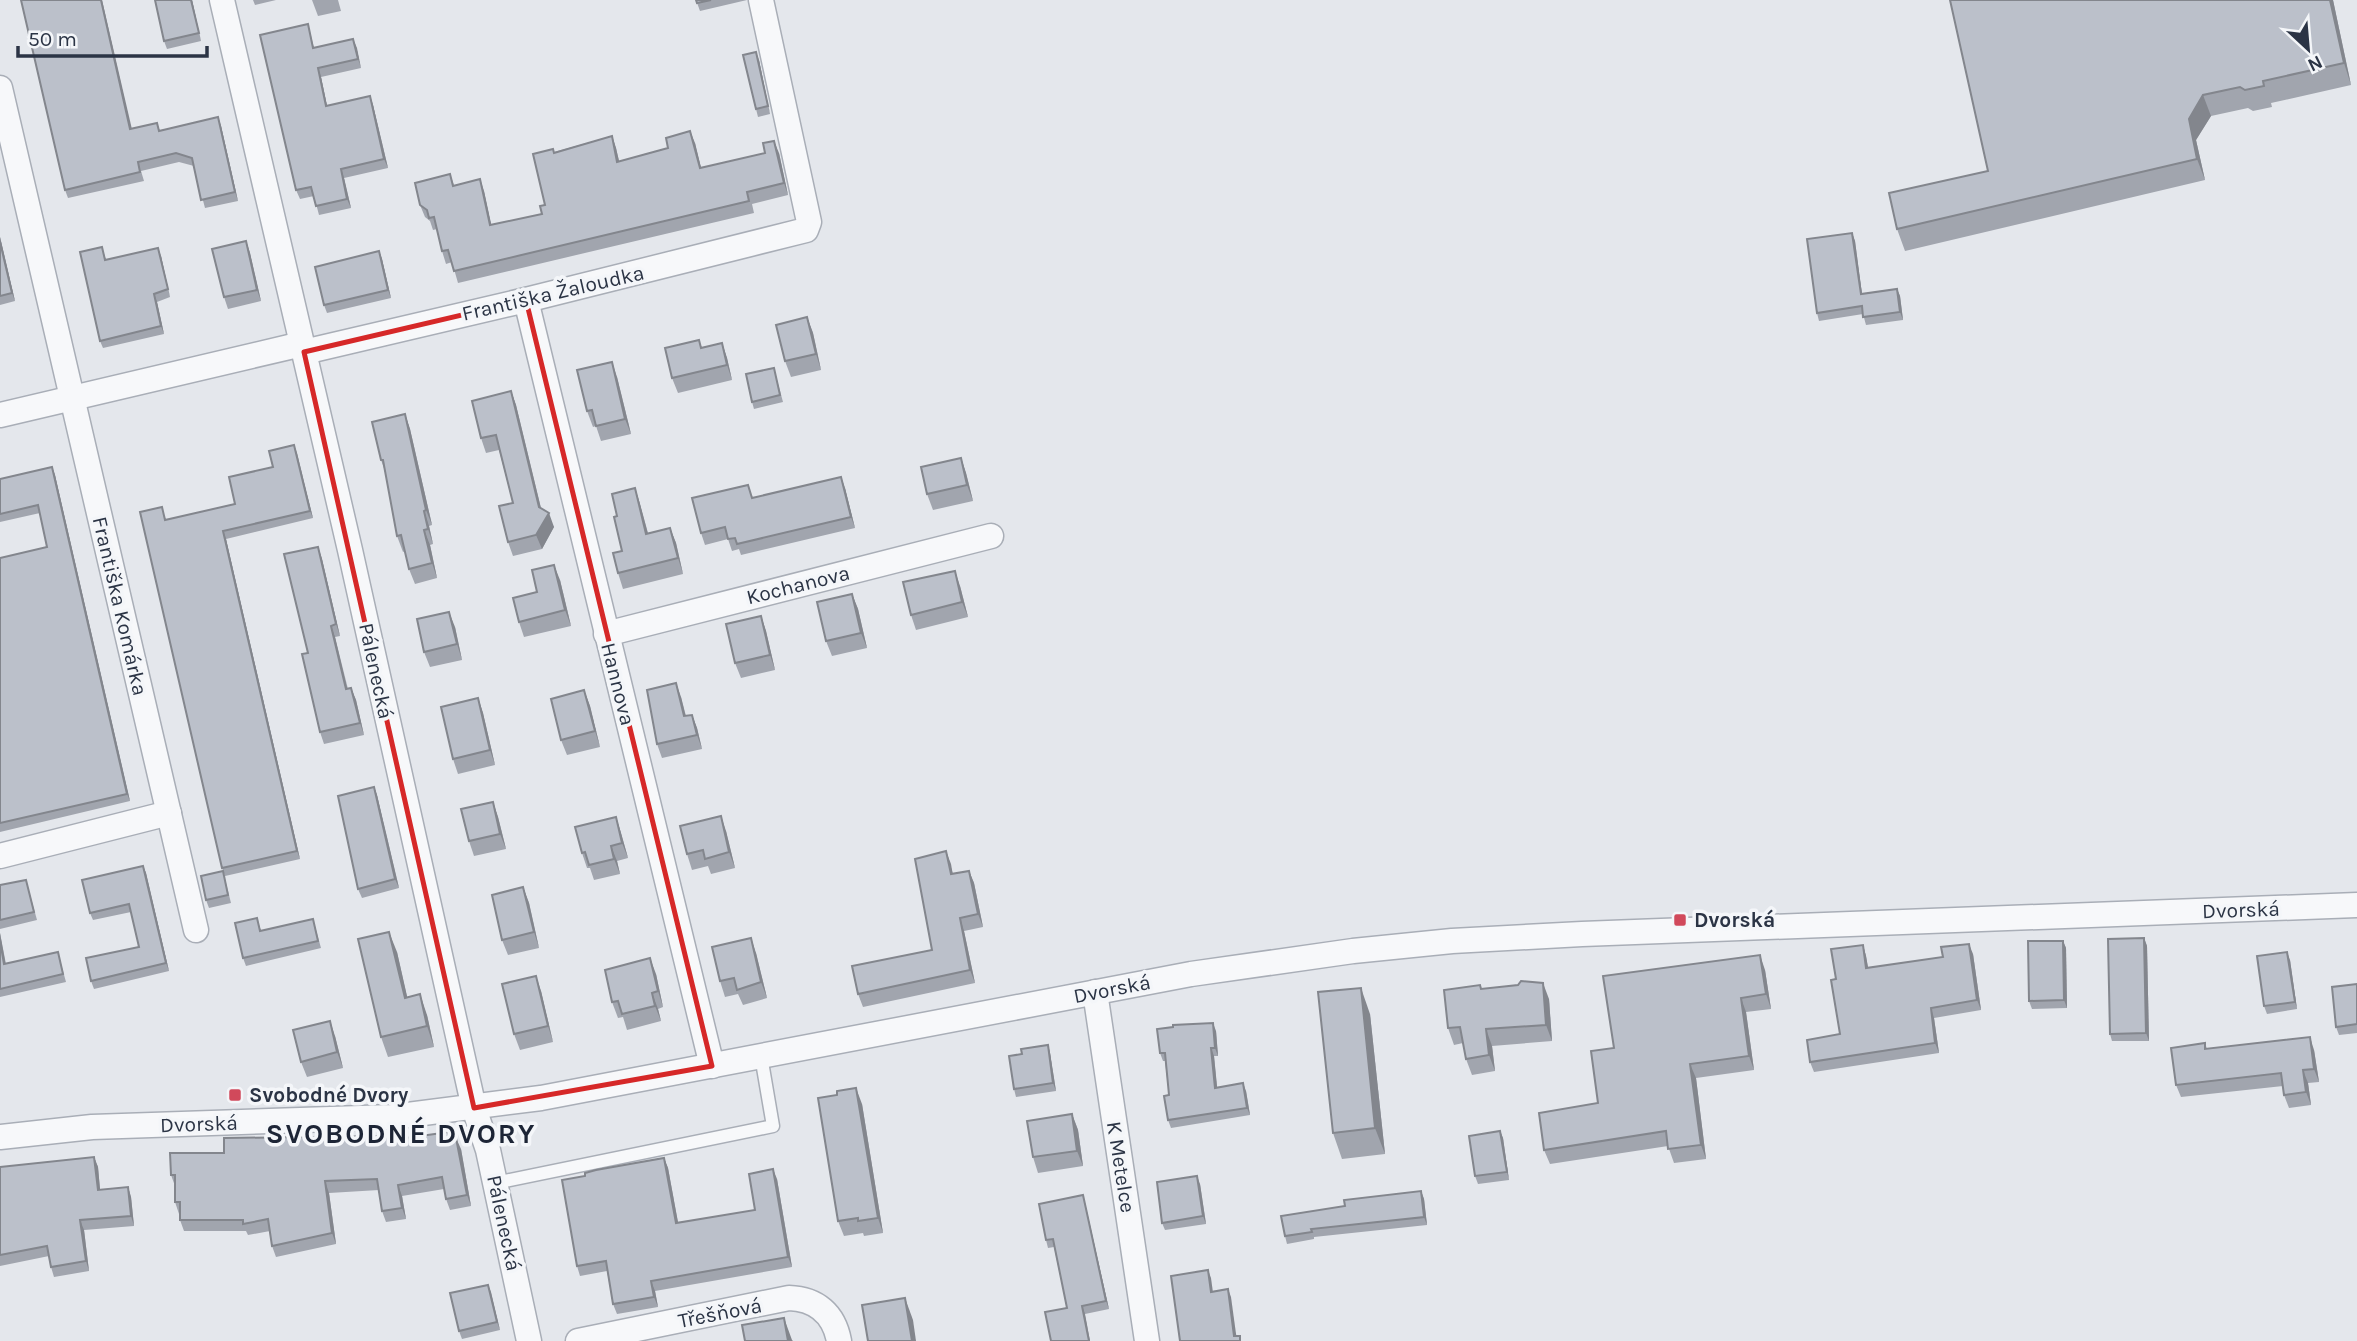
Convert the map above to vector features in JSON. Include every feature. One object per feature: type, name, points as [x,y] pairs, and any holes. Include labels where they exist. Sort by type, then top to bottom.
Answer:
[{"type":"street","name":"Pálenecká","points":[[222,0],[474,1108],[488,1150],[530,1341]]},
{"type":"street","name":"Františka Žaloudka","points":[[303,348],[526,300],[806,230],[809,222],[761,0]]},
{"type":"street","name":"Františka Komárka","points":[[0,88],[196,930]]},
{"type":"street","name":"Hannova","points":[[526,300],[712,1066]]},
{"type":"street","points":[[0,415],[303,348]]},
{"type":"street","name":"Kochanova","points":[[606,634],[991,536]]},
{"type":"street","points":[[0,856],[169,813]]},
{"type":"street","name":"Dvorská","points":[[0,1137],[92,1127],[391,1117],[474,1108],[541,1098],[1191,974],[1300,958],[1452,941],[2357,905]]},
{"type":"street","name":"K Metelce","points":[[1094,992],[1147,1341]]},
{"type":"street","name":"Třešňová","points":[[578,1341],[798,1298],[827,1312],[835,1324],[839,1341]]},
{"type":"lane","points":[[495,1183],[773,1126],[761,1056]]},
{"type":"highlighted area","points":[[526,300],[712,1066],[474,1108],[304,352]]},
{"type":"building","points":[[21,0],[101,0],[130,129],[157,123],[159,131],[218,117],[235,192],[201,200],[192,158],[176,153],[138,162],[140,172],[65,190]]},
{"type":"building","points":[[155,0],[191,0],[199,33],[164,41]]},
{"type":"building","points":[[1950,0],[2330,0],[2344,63],[2263,81],[2264,86],[2245,90],[2240,87],[2203,95],[2189,119],[2197,159],[1897,229],[1889,193],[1988,171]]},
{"type":"building","points":[[308,24],[313,48],[353,39],[358,59],[318,68],[326,106],[370,96],[384,159],[341,169],[347,199],[316,206],[311,187],[296,190],[260,35]]},
{"type":"building","points":[[756,52],[768,106],[756,109],[743,55]]},
{"type":"building","points":[[690,131],[700,168],[765,153],[763,143],[774,141],[784,183],[747,192],[749,201],[454,271],[448,250],[442,251],[434,217],[429,218],[427,210],[420,205],[415,183],[450,174],[453,186],[480,179],[490,225],[542,214],[540,206],[545,205],[533,154],[553,149],[554,153],[612,136],[617,162],[668,148],[666,138]]},
{"type":"building","points":[[1852,233],[1861,294],[1897,289],[1900,312],[1863,317],[1862,306],[1817,313],[1807,239]]},
{"type":"building","points":[[246,241],[257,290],[224,297],[212,249]]},
{"type":"building","points":[[0,242],[12,293],[0,296]]},
{"type":"building","points":[[102,247],[105,260],[158,248],[168,289],[154,294],[161,326],[100,341],[80,252]]},
{"type":"building","points":[[379,251],[388,290],[324,305],[315,267]]},
{"type":"building","points":[[807,317],[816,354],[785,361],[776,325]]},
{"type":"building","points":[[699,340],[701,348],[722,343],[727,365],[672,378],[665,348]]},
{"type":"building","points":[[612,362],[625,419],[596,426],[592,410],[587,411],[577,370]]},
{"type":"building","points":[[774,368],[780,395],[752,402],[746,374]]},
{"type":"building","points":[[511,391],[539,507],[549,513],[536,535],[508,542],[499,506],[513,503],[496,435],[481,438],[472,401]]},
{"type":"building","points":[[405,414],[426,510],[428,529],[424,530],[432,563],[409,569],[401,535],[397,536],[383,460],[372,422]]},
{"type":"building","points":[[294,445],[310,511],[223,531],[297,851],[222,868],[140,512],[162,507],[165,520],[235,504],[229,477],[273,467],[269,451]]},
{"type":"building","points":[[961,458],[967,485],[927,494],[921,467]]},
{"type":"building","points":[[52,467],[127,794],[0,823],[0,558],[47,547],[38,505],[0,514],[0,479]]},
{"type":"building","points":[[841,477],[851,517],[737,544],[735,538],[728,539],[725,527],[701,533],[692,498],[748,485],[752,498]]},
{"type":"building","points":[[635,488],[646,534],[670,528],[678,558],[618,573],[613,553],[622,551],[612,494]]},
{"type":"building","points":[[318,547],[336,624],[331,626],[346,689],[351,688],[360,723],[320,732],[302,654],[308,653],[284,554]]},
{"type":"building","points":[[554,565],[565,610],[519,622],[513,598],[537,592],[532,570]]},
{"type":"building","points":[[955,571],[962,602],[911,615],[903,582]]},
{"type":"building","points":[[852,594],[861,633],[826,641],[817,602]]},
{"type":"building","points":[[449,612],[457,644],[424,652],[417,619]]},
{"type":"building","points":[[761,616],[770,655],[735,663],[726,624]]},
{"type":"building","points":[[676,683],[684,716],[692,715],[697,735],[657,744],[647,690]]},
{"type":"building","points":[[584,690],[595,731],[561,740],[551,699]]},
{"type":"building","points":[[478,698],[490,750],[453,759],[441,707]]},
{"type":"building","points":[[374,787],[395,879],[358,889],[338,796]]},
{"type":"building","points":[[493,802],[500,834],[469,841],[461,809]]},
{"type":"building","points":[[721,816],[729,852],[705,859],[703,850],[687,854],[680,826]]},
{"type":"building","points":[[616,817],[622,843],[611,846],[614,859],[589,865],[585,852],[582,853],[575,827]]},
{"type":"building","points":[[946,851],[951,874],[969,871],[978,914],[960,918],[970,970],[858,994],[852,966],[932,950],[915,859]]},
{"type":"building","points":[[143,866],[166,963],[91,981],[86,958],[139,947],[129,904],[90,913],[82,880]]},
{"type":"building","points":[[223,871],[228,895],[206,900],[201,876]]},
{"type":"building","points":[[26,880],[34,912],[0,920],[0,885]]},
{"type":"building","points":[[523,887],[534,932],[502,940],[492,895]]},
{"type":"building","points":[[257,918],[260,931],[313,919],[318,941],[243,958],[235,923]]},
{"type":"building","points":[[389,932],[405,998],[420,994],[427,1026],[381,1037],[358,939]]},
{"type":"building","points":[[751,938],[761,982],[737,990],[734,978],[720,981],[712,947]]},
{"type":"building","points":[[2144,938],[2146,1033],[2110,1034],[2108,939]]},
{"type":"building","points":[[0,941],[4,964],[58,952],[63,974],[0,989]]},
{"type":"building","points":[[2028,941],[2063,941],[2064,1000],[2029,1001]]},
{"type":"building","points":[[1969,944],[1977,1000],[1931,1008],[1935,1043],[1810,1062],[1807,1040],[1840,1034],[1831,980],[1836,979],[1831,949],[1863,945],[1866,968],[1943,957],[1941,947]]},
{"type":"building","points":[[2287,952],[2295,1002],[2264,1006],[2257,956]]},
{"type":"building","points":[[1760,955],[1766,994],[1741,998],[1749,1056],[1690,1064],[1701,1145],[1668,1149],[1666,1131],[1544,1150],[1539,1113],[1598,1103],[1591,1051],[1614,1048],[1603,976]]},
{"type":"building","points":[[650,958],[658,991],[652,993],[655,1006],[622,1014],[618,1001],[612,1002],[605,970]]},
{"type":"building","points":[[536,976],[548,1026],[514,1034],[502,984]]},
{"type":"building","points":[[1521,981],[1543,983],[1546,1025],[1486,1029],[1489,1055],[1466,1059],[1460,1027],[1448,1028],[1444,990],[1480,985],[1481,989],[1518,985]]},
{"type":"building","points":[[2357,984],[2357,1024],[2336,1027],[2332,987]]},
{"type":"building","points":[[1361,988],[1375,1128],[1333,1133],[1318,992]]},
{"type":"building","points":[[330,1021],[337,1052],[301,1062],[293,1030]]},
{"type":"building","points":[[1213,1023],[1215,1048],[1211,1048],[1215,1088],[1243,1083],[1247,1108],[1168,1120],[1164,1096],[1169,1095],[1165,1053],[1160,1053],[1157,1029],[1173,1025]]},
{"type":"building","points":[[2310,1037],[2314,1069],[2303,1070],[2306,1092],[2284,1095],[2281,1073],[2176,1085],[2171,1048],[2205,1043],[2205,1049]]},
{"type":"building","points":[[1048,1045],[1053,1083],[1014,1089],[1009,1056],[1022,1054],[1021,1049]]},
{"type":"building","points":[[856,1088],[878,1218],[838,1221],[818,1098]]},
{"type":"building","points":[[1072,1114],[1077,1151],[1033,1157],[1027,1121]]},
{"type":"building","points":[[1500,1131],[1507,1172],[1475,1176],[1469,1136]]},
{"type":"building","points":[[449,1132],[456,1138],[467,1195],[446,1199],[442,1177],[398,1185],[402,1208],[382,1211],[377,1179],[325,1181],[332,1233],[272,1246],[268,1219],[243,1224],[243,1220],[180,1220],[180,1202],[175,1202],[175,1175],[171,1175],[170,1153],[224,1153],[224,1138],[391,1136],[391,1140]]},
{"type":"building","points":[[94,1157],[98,1190],[128,1187],[131,1216],[80,1220],[86,1261],[51,1267],[47,1246],[0,1255],[0,1167]]},
{"type":"building","points":[[664,1158],[676,1223],[755,1210],[749,1174],[773,1169],[788,1257],[651,1281],[654,1297],[613,1304],[606,1261],[577,1266],[562,1180],[585,1176],[585,1173],[596,1170]]},
{"type":"building","points":[[1197,1176],[1203,1216],[1162,1223],[1157,1182]]},
{"type":"building","points":[[1421,1191],[1424,1217],[1311,1229],[1312,1232],[1285,1236],[1281,1216],[1345,1206],[1344,1200]]},
{"type":"building","points":[[1083,1195],[1106,1301],[1082,1306],[1089,1341],[1051,1341],[1045,1312],[1067,1308],[1053,1239],[1046,1240],[1039,1204]]},
{"type":"building","points":[[1208,1270],[1211,1292],[1228,1289],[1234,1336],[1240,1336],[1240,1341],[1180,1341],[1171,1276]]},
{"type":"building","points":[[488,1285],[497,1322],[459,1331],[450,1293]]},
{"type":"building","points":[[905,1298],[912,1341],[868,1341],[862,1305]]},
{"type":"building","points":[[784,1318],[788,1341],[745,1341],[742,1325]]},
{"type":"place","name":"Dvorská","points":[[1680,920]]},
{"type":"place","name":"Svobodné Dvory","points":[[235,1095]]},
{"type":"district","name":"SVOBODNÉ DVORY","points":[[401,1133]]}]
